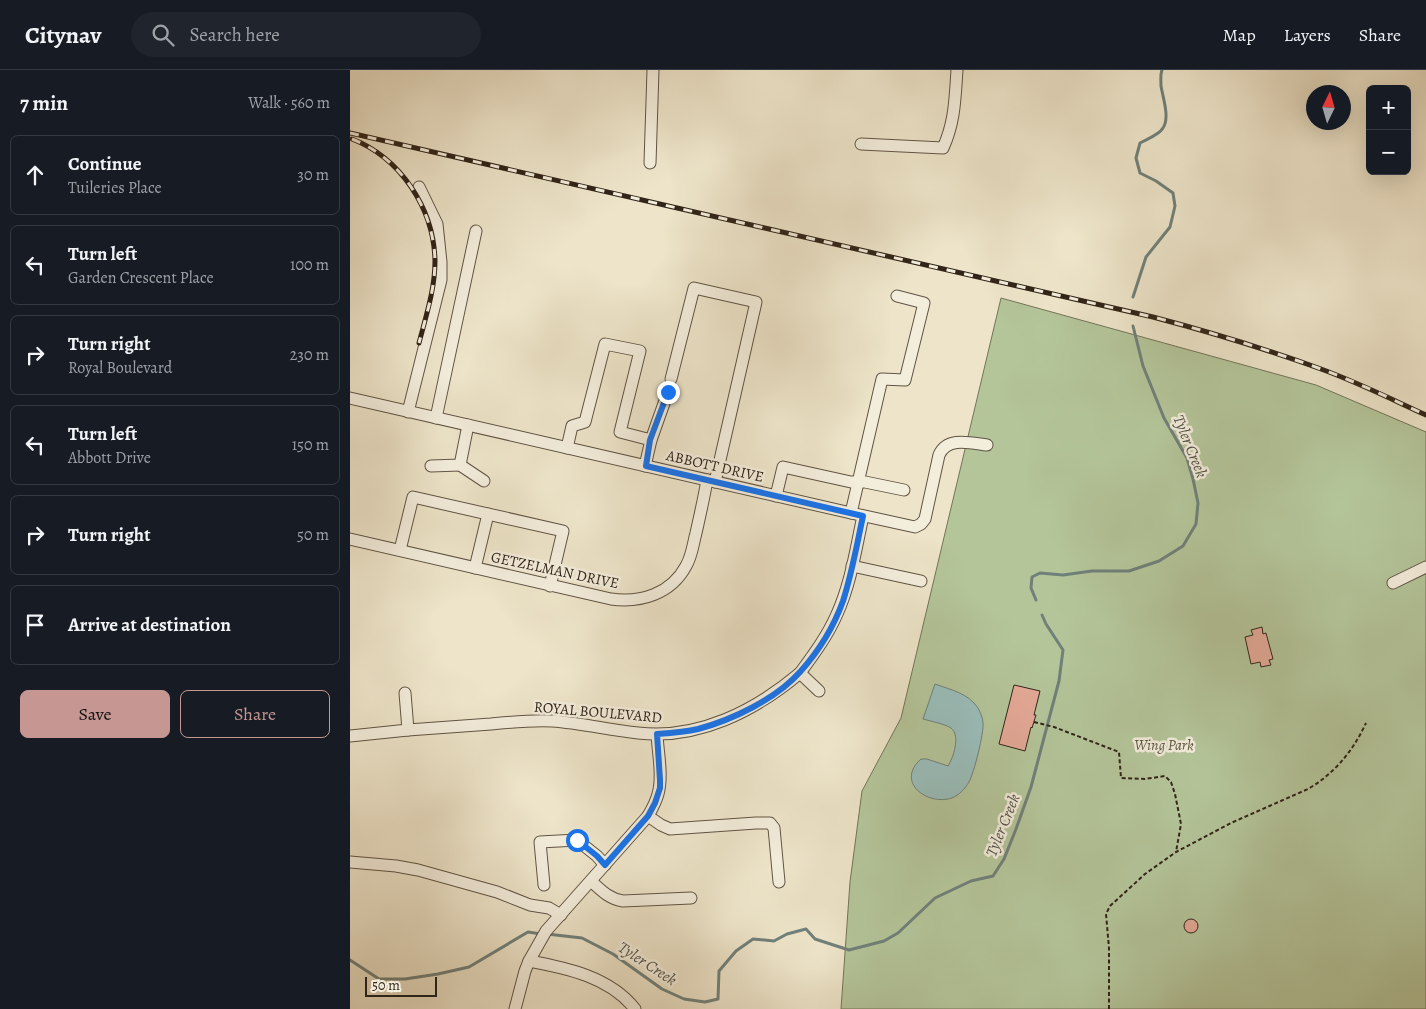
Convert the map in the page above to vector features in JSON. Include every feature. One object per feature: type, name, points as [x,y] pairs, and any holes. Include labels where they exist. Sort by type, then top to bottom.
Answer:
[{"type":"street","points":[[650,163],[653,70]]},
{"type":"street","points":[[861,144],[944,148],[950,134],[954,113],[957,70]]},
{"type":"street","points":[[408,412],[441,280],[441,262],[436,224],[419,187]]},
{"type":"street","points":[[436,418],[476,231]]},
{"type":"street","name":"GETZELMAN DRIVE","points":[[350,539],[550,586],[623,601],[647,597],[665,589],[680,575],[689,559],[711,481],[756,302],[694,288],[671,379]]},
{"type":"street","points":[[851,513],[882,378],[905,380],[924,303],[897,296]]},
{"type":"street","points":[[567,448],[572,426],[585,422],[606,344],[640,351],[620,432],[650,440]]},
{"type":"street","points":[[646,466],[650,440],[668,392]]},
{"type":"street","name":"ABBOTT DRIVE","points":[[350,398],[907,526],[921,524],[926,516],[942,448],[954,443],[987,445]]},
{"type":"street","points":[[460,465],[468,425]]},
{"type":"street","points":[[431,466],[460,465],[484,481]]},
{"type":"street","points":[[776,496],[783,467],[851,482],[865,482],[904,490]]},
{"type":"street","points":[[400,550],[413,496],[563,531],[550,586]]},
{"type":"street","points":[[475,568],[488,514]]},
{"type":"street","name":"ROYAL BOULEVARD","points":[[350,736],[528,721],[591,725],[638,733],[657,734],[697,729],[741,714],[770,696],[800,673],[822,642],[843,600],[863,516]]},
{"type":"street","points":[[852,566],[921,581]]},
{"type":"street","points":[[1393,583],[1426,567]]},
{"type":"street","points":[[800,673],[819,690]]},
{"type":"street","points":[[405,693],[408,730]]},
{"type":"street","points":[[515,1009],[521,982],[529,960],[546,931],[648,816],[655,803],[660,788],[657,734]]},
{"type":"street","points":[[648,816],[670,829],[770,823],[774,828],[779,882]]},
{"type":"street","points":[[544,885],[540,842],[577,840],[605,865]]},
{"type":"street","points":[[350,862],[418,870],[497,892],[530,905],[549,908],[558,918]]},
{"type":"street","points":[[591,881],[609,897],[616,900],[691,898]]},
{"type":"street","points":[[529,960],[581,973],[597,980],[624,997],[635,1009]]},
{"type":"path","points":[[1035,722],[1054,727],[1119,752],[1121,778],[1145,779],[1165,776],[1171,782],[1181,824],[1176,852]]},
{"type":"path","points":[[1109,1009],[1107,910],[1145,874],[1176,852],[1224,826],[1320,782],[1345,758],[1366,723]]},
{"type":"green space","name":"Wing Park","points":[[1001,298],[1316,385],[1426,432],[1426,1009],[841,1009],[850,882],[862,791],[901,718]]},
{"type":"water","points":[[935,684],[959,693],[974,703],[978,708],[983,723],[978,753],[969,782],[957,795],[942,800],[933,799],[917,790],[911,776],[921,759],[927,759],[948,766],[954,753],[956,741],[951,728],[923,719]]},
{"type":"building","points":[[1262,627],[1263,634],[1266,633],[1273,659],[1269,660],[1271,665],[1261,667],[1260,662],[1251,664],[1245,637],[1253,635],[1251,630]]},
{"type":"building","points":[[1014,685],[1040,691],[1034,715],[1036,715],[1025,751],[999,744]]},
{"type":"building","points":[[1188,919],[1194,919],[1198,926],[1194,933],[1188,933],[1184,929],[1184,923]]},
{"type":"waterway","name":"Tyler Creek","points":[[1133,297],[1146,257],[1170,227],[1175,206],[1173,193],[1140,173],[1136,158],[1140,143],[1159,133],[1165,124],[1165,108],[1161,86],[1162,70]]},
{"type":"waterway","name":"Tyler Creek","points":[[1036,600],[1031,588],[1032,577],[1040,573],[1063,575],[1092,571],[1129,571],[1159,561],[1183,546],[1196,524],[1198,503],[1187,458],[1164,418],[1143,366],[1133,326]]},
{"type":"waterway","name":"Tyler Creek","points":[[547,934],[582,938],[613,954],[662,989],[684,999],[705,1002],[718,999],[719,971],[736,951],[753,939],[774,941],[787,934],[806,929],[815,939],[849,950],[884,941],[898,933],[935,898],[971,881],[993,876],[1004,859],[1031,787],[1059,681],[1063,650],[1042,615]]},
{"type":"waterway","name":"Tyler Creek","points":[[350,960],[379,979],[405,979],[469,967],[528,932],[541,934]]},
{"type":"railway","points":[[350,133],[1153,317],[1238,341],[1321,369],[1426,415]]},
{"type":"railway","points":[[352,139],[370,148],[400,172],[412,188],[428,223],[433,242],[435,271],[430,302],[419,343]]},
{"type":"route","points":[[577,840],[605,865],[648,816],[660,788],[657,734],[697,729],[741,714],[764,701],[800,673],[822,642],[838,613],[848,581],[863,516],[646,466],[650,440],[668,392]]}]
